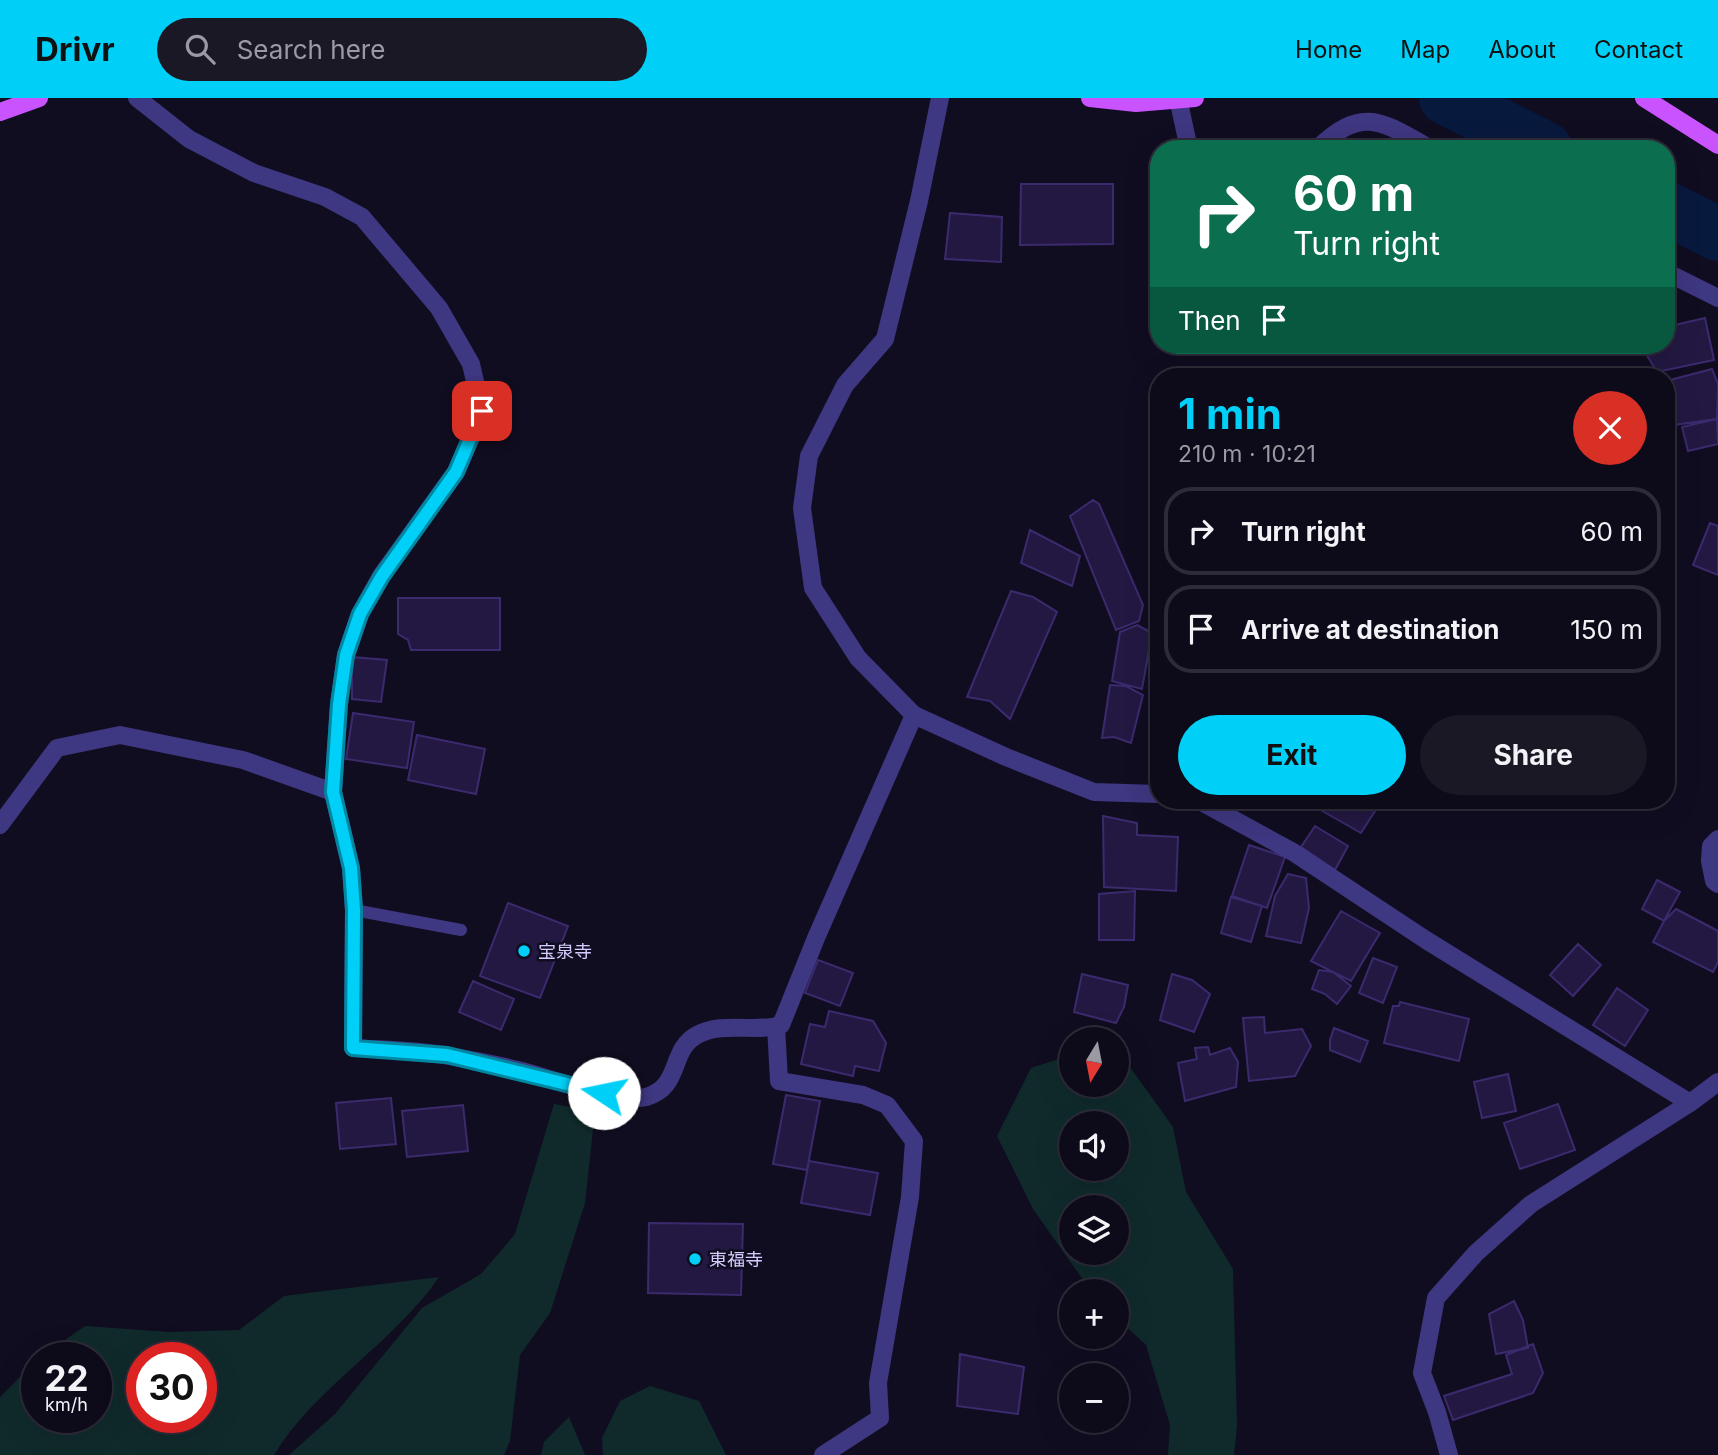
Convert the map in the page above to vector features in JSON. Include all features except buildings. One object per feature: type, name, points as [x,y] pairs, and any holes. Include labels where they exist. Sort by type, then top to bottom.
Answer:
[{"type":"main road","points":[[0,112],[40,98]]},
{"type":"main road","points":[[1090,98],[1136,103],[1184,99]]},
{"type":"main road","points":[[1644,98],[1718,145]]},
{"type":"street","points":[[137,98],[189,139],[254,173],[325,197],[362,217],[439,308],[471,364],[482,411],[456,472],[382,576],[360,614],[346,655],[339,704],[333,792],[351,868],[354,910],[353,1048],[447,1055],[523,1072],[560,1084],[625,1097],[645,1098],[671,1080],[682,1046],[699,1034],[732,1027],[781,1025],[840,882],[914,715]]},
{"type":"street","points":[[940,98],[919,201],[885,339],[845,384],[809,456],[802,508],[813,588],[858,658],[914,715],[1006,757],[1094,792],[1150,794]]},
{"type":"street","points":[[1184,99],[1188,140]]},
{"type":"street","points":[[1328,140],[1348,124],[1365,121],[1381,123],[1414,140]]},
{"type":"street","points":[[1675,276],[1718,298]]},
{"type":"street","points":[[0,825],[57,748],[120,735],[243,760],[333,792]]},
{"type":"street","points":[[1214,809],[1293,852],[1426,940],[1690,1103]]},
{"type":"street","points":[[1718,839],[1711,846],[1710,861],[1714,881],[1718,884]]},
{"type":"street","points":[[776,1026],[779,1081],[863,1095],[887,1105],[914,1141],[910,1197],[878,1383],[880,1418],[823,1455]]},
{"type":"street","points":[[1449,1455],[1422,1373],[1436,1298],[1476,1253],[1531,1204],[1690,1103],[1718,1082]]},
{"type":"lane","points":[[354,910],[461,930]]},
{"type":"green space","points":[[1059,1059],[1059,1097],[1129,1097],[1129,1066],[1173,1127],[1186,1192],[1233,1269],[1237,1426],[1234,1455],[1168,1455],[1170,1425],[1146,1345],[1129,1329],[1129,1279],[1083,1279],[1073,1265],[1129,1265],[1129,1195],[1059,1195],[1059,1246],[1033,1209],[997,1136],[1031,1068]]},
{"type":"green space","points":[[554,1104],[595,1111],[585,1203],[550,1313],[520,1355],[510,1441],[504,1455],[289,1455],[335,1414],[422,1308],[481,1274],[515,1234]]},
{"type":"green space","points":[[439,1277],[400,1323],[311,1408],[274,1455],[0,1455],[0,1397],[21,1376],[21,1433],[112,1433],[112,1342],[62,1342],[85,1326],[169,1332],[239,1330],[284,1296]]},
{"type":"green space","points":[[650,1386],[699,1401],[726,1455],[603,1455],[602,1438],[620,1401]]},
{"type":"green space","points":[[569,1417],[585,1455],[541,1455],[544,1442]]},
{"type":"waterway","points":[[1446,98],[1528,140]]},
{"type":"waterway","points":[[1675,212],[1718,234]]},
{"type":"place","name":"宝泉寺","points":[[524,951]]},
{"type":"place","name":"東福寺","points":[[695,1259]]},
{"type":"route","points":[[482,411],[456,472],[382,576],[360,614],[346,655],[339,704],[333,792],[351,868],[354,910],[353,1048],[447,1055],[604,1093]]}]
